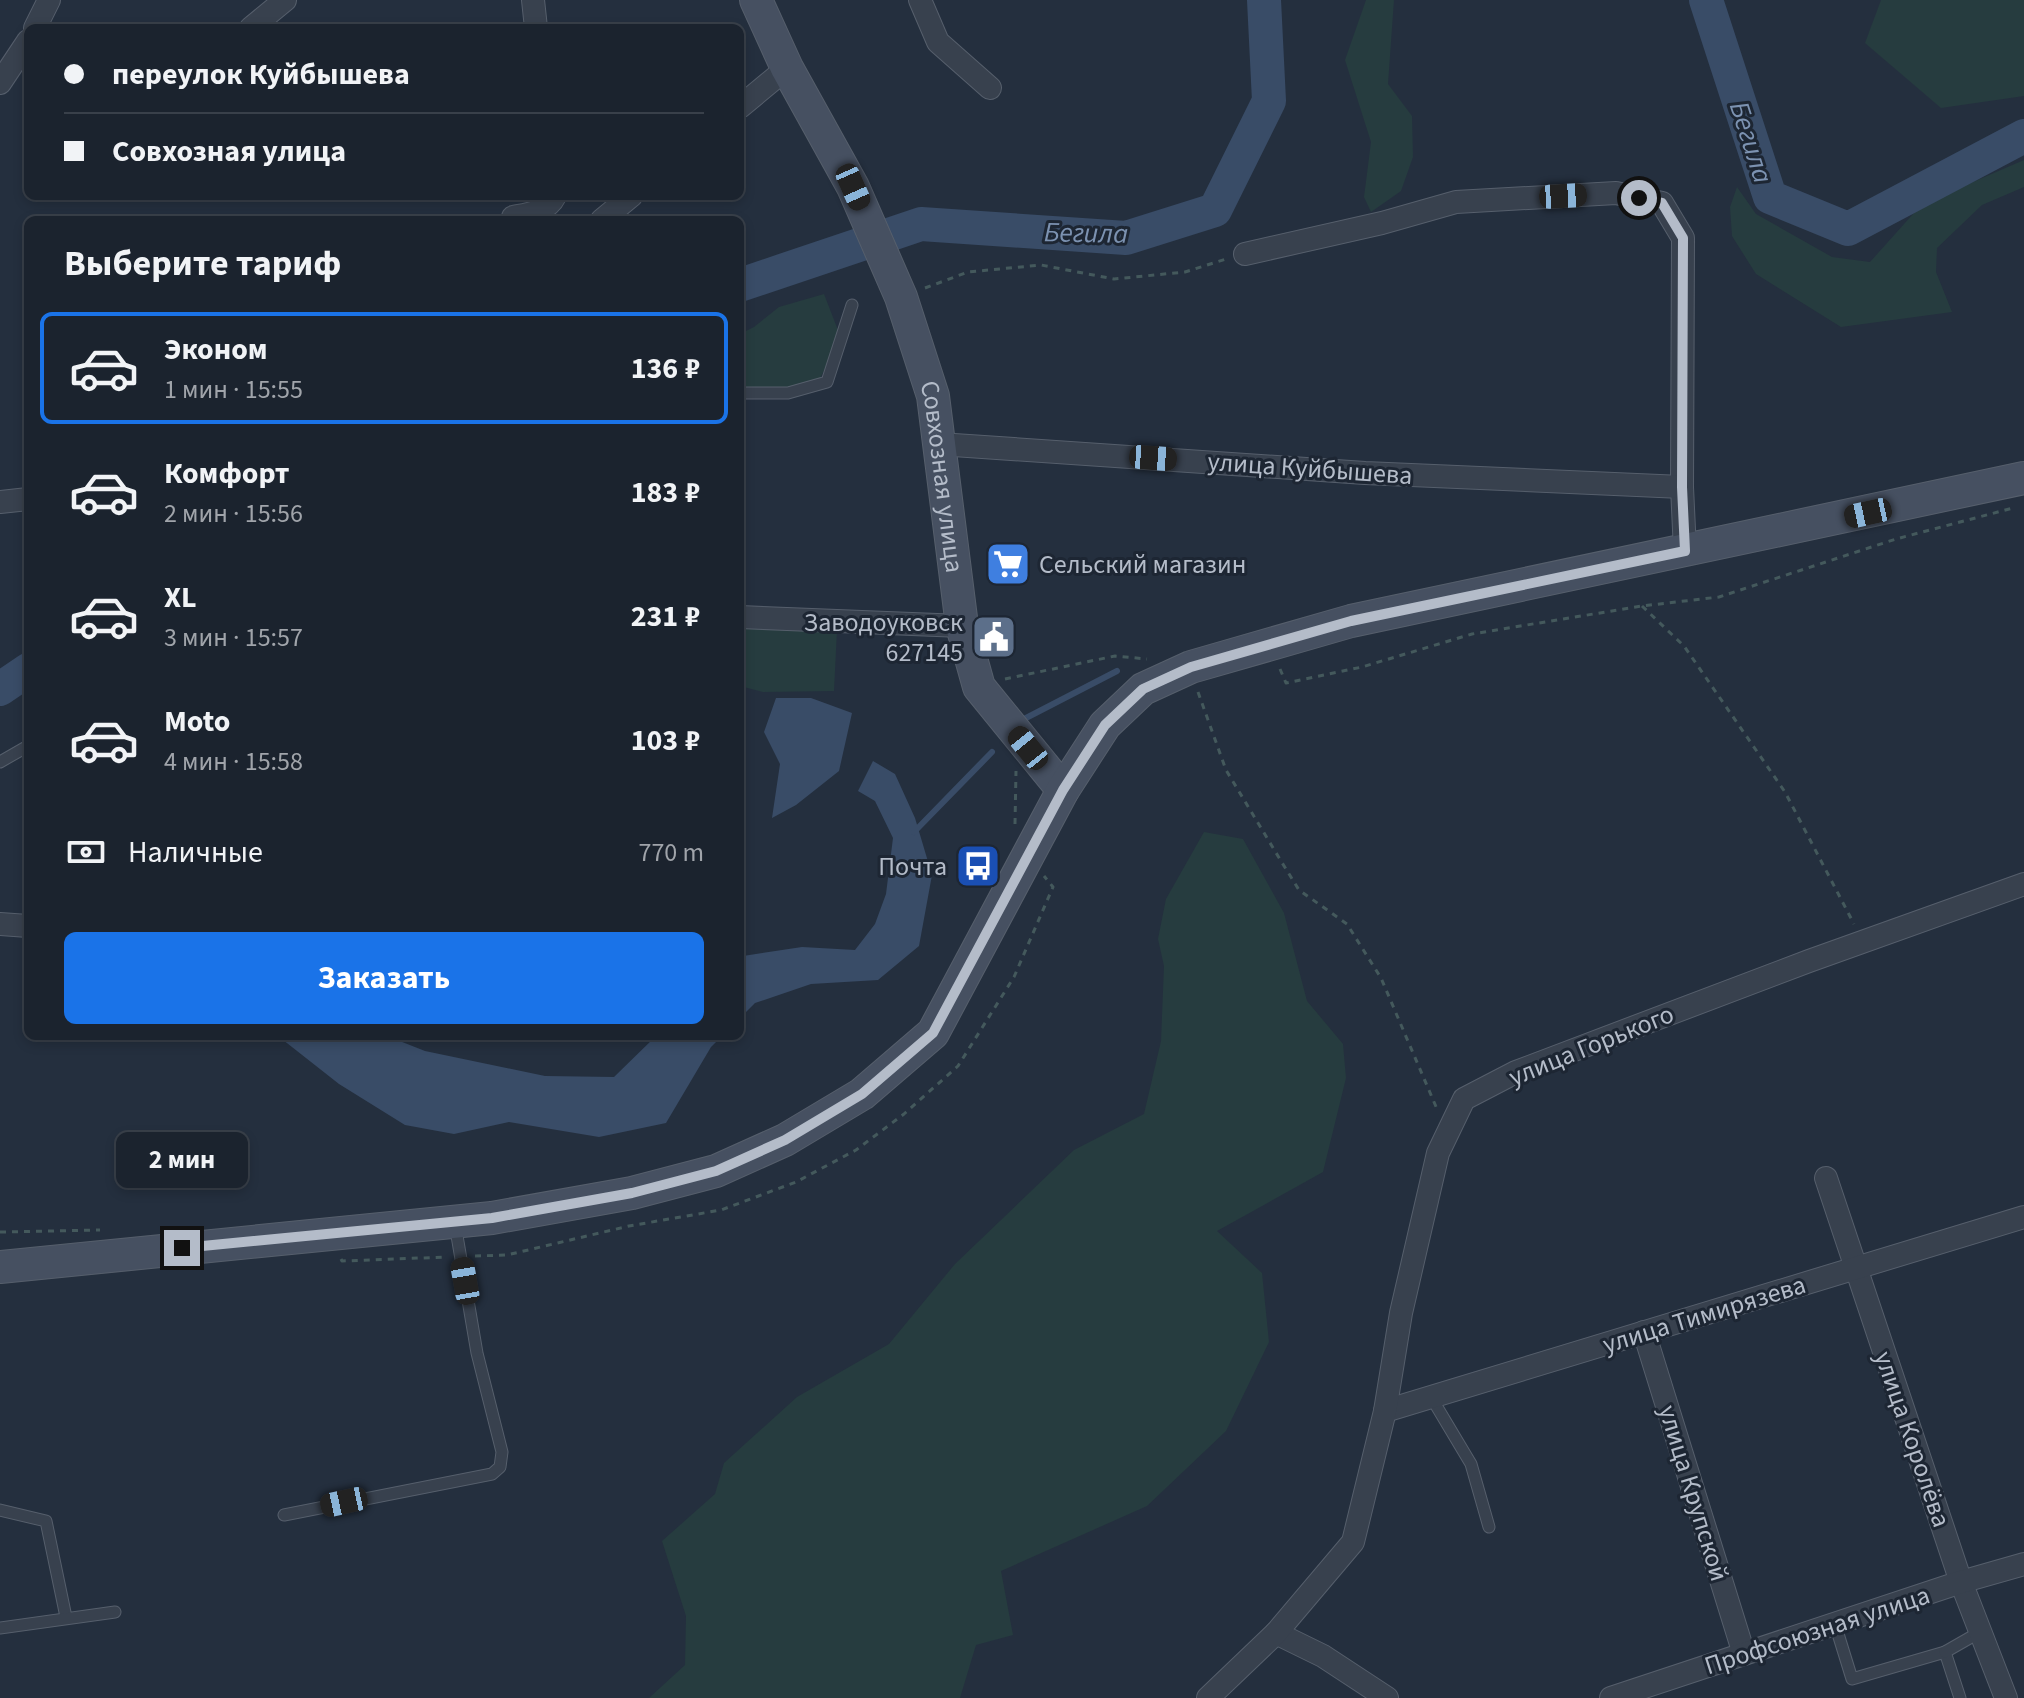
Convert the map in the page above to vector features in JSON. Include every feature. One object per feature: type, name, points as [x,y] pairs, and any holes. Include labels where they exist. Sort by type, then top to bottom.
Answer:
[{"type":"street","points":[[37,24],[49,0]]},
{"type":"street","points":[[256,24],[285,0]]},
{"type":"street","points":[[533,0],[536,24]]},
{"type":"street","name":"Совхозная улица","points":[[756,0],[787,68],[853,187],[897,289],[933,396],[962,626],[979,687],[1063,790]]},
{"type":"street","points":[[920,0],[938,42],[990,88]]},
{"type":"street","points":[[0,83],[24,52]]},
{"type":"street","points":[[744,104],[787,68]]},
{"type":"street","points":[[1245,254],[1382,223],[1456,202],[1616,193],[1662,203],[1683,238],[1682,487],[1685,551]]},
{"type":"street","points":[[518,216],[538,212],[554,200]]},
{"type":"street","points":[[607,216],[626,200]]},
{"type":"street","name":"улица Куйбышева","points":[[939,444],[1365,473],[1682,487]]},
{"type":"street","points":[[0,1267],[492,1218],[632,1193],[716,1171],[785,1140],[862,1094],[933,1033],[1063,790],[1105,725],[1143,689],[1191,667],[1351,621],[2024,478]]},
{"type":"street","points":[[0,502],[24,499]]},
{"type":"street","points":[[744,617],[962,626]]},
{"type":"street","name":"улица Горького","points":[[1208,1698],[1276,1633],[1353,1542],[1385,1411],[1401,1313],[1438,1153],[1464,1099],[1516,1072],[1863,941],[2024,884]]},
{"type":"street","points":[[0,924],[24,926]]},
{"type":"street","name":"улица Королёва","points":[[1826,1178],[1961,1582],[2006,1698]]},
{"type":"street","name":"улица Тимирязева","points":[[1385,1411],[2024,1217]]},
{"type":"street","name":"улица Крупской","points":[[1644,1332],[1744,1654]]},
{"type":"street","name":"Профсоюзная улица","points":[[1611,1698],[2024,1564]]},
{"type":"street","points":[[1276,1633],[1323,1656],[1387,1698]]},
{"type":"lane","points":[[744,393],[788,393],[827,382],[852,305]]},
{"type":"lane","points":[[0,762],[24,748]]},
{"type":"lane","points":[[284,1515],[492,1474],[500,1467],[502,1452],[477,1353],[454,1221]]},
{"type":"lane","points":[[1431,1397],[1471,1464],[1489,1527]]},
{"type":"lane","points":[[0,1510],[46,1521],[66,1617]]},
{"type":"lane","points":[[0,1628],[115,1612]]},
{"type":"lane","points":[[1835,1624],[1852,1679],[1945,1652],[1980,1632]]},
{"type":"lane","points":[[1945,1652],[1960,1698]]},
{"type":"path","points":[[897,289],[968,272],[1041,265],[1114,279],[1185,272],[1245,254]]},
{"type":"path","points":[[1277,663],[1286,683],[1362,667],[1472,634],[1642,606],[1719,597],[1896,539],[2024,505]]},
{"type":"path","points":[[1642,606],[1684,646],[1778,780],[1863,941]]},
{"type":"path","points":[[979,687],[1017,675],[1115,656],[1153,659]]},
{"type":"path","points":[[1198,691],[1226,770],[1299,890],[1347,924],[1381,978],[1447,1134]]},
{"type":"path","points":[[334,1233],[342,1261],[507,1255],[629,1226],[721,1210],[796,1182],[856,1150],[904,1114],[958,1066],[1014,977],[1053,887],[1015,842],[1016,769]]},
{"type":"path","points":[[0,1232],[104,1230]]},
{"type":"green space","points":[[1366,0],[1394,0],[1388,84],[1412,116],[1413,157],[1401,191],[1371,212],[1364,197],[1371,142],[1345,60]]},
{"type":"green space","points":[[1881,0],[2024,0],[2024,96],[1941,108],[1865,43]]},
{"type":"green space","points":[[2024,160],[2024,187],[1982,205],[1937,248],[1936,272],[1952,312],[1841,327],[1756,274],[1732,236],[1730,207],[1737,187],[1756,214],[1832,257],[1870,262],[1922,204]]},
{"type":"green space","points":[[824,294],[841,338],[818,382],[744,394],[744,332],[779,307]]},
{"type":"green space","points":[[744,626],[837,630],[834,691],[763,692],[744,687]]},
{"type":"green space","points":[[1204,832],[1243,839],[1284,913],[1307,1001],[1343,1044],[1346,1078],[1323,1172],[1217,1231],[1262,1273],[1269,1342],[1226,1431],[1147,1506],[1001,1571],[1013,1635],[976,1645],[960,1698],[649,1698],[685,1665],[686,1616],[662,1541],[715,1494],[724,1463],[797,1397],[889,1344],[955,1264],[1074,1150],[1144,1114],[1161,1041],[1164,966],[1158,939],[1166,899]]},
{"type":"water","points":[[776,698],[811,698],[852,713],[839,771],[796,805],[772,818],[780,764],[764,732]]},
{"type":"water","points":[[873,761],[895,774],[915,818],[932,875],[919,946],[878,980],[811,984],[755,1003],[744,1014],[744,956],[802,947],[855,950],[875,924],[886,894],[893,838],[875,801],[858,791]]},
{"type":"water","points":[[283,1040],[397,1040],[425,1051],[545,1076],[614,1077],[652,1040],[718,1040],[666,1123],[599,1137],[509,1122],[454,1134],[405,1125],[339,1084]]},
{"type":"waterway","name":"Бегила","points":[[744,284],[921,224],[1126,238],[1215,210],[1269,101],[1264,0]]},
{"type":"waterway","name":"Бегила","points":[[1706,0],[1770,197],[1848,229],[2024,136]]},
{"type":"waterway","points":[[1026,718],[1117,671]]},
{"type":"waterway","name":"Бегила","points":[[0,689],[24,673]]},
{"type":"waterway","points":[[914,832],[992,752]]},
{"type":"place","name":"Сельский магазин","points":[[1008,564]]},
{"type":"place","name":"Заводоуковск 627145","points":[[994,637]]},
{"type":"place","name":"Почта","points":[[978,866]]},
{"type":"route","points":[[182,1248],[492,1218],[632,1193],[716,1171],[785,1140],[862,1094],[933,1033],[1063,790],[1105,725],[1143,689],[1191,667],[1351,621],[1685,551],[1682,487],[1683,238],[1662,203],[1639,198]]}]
